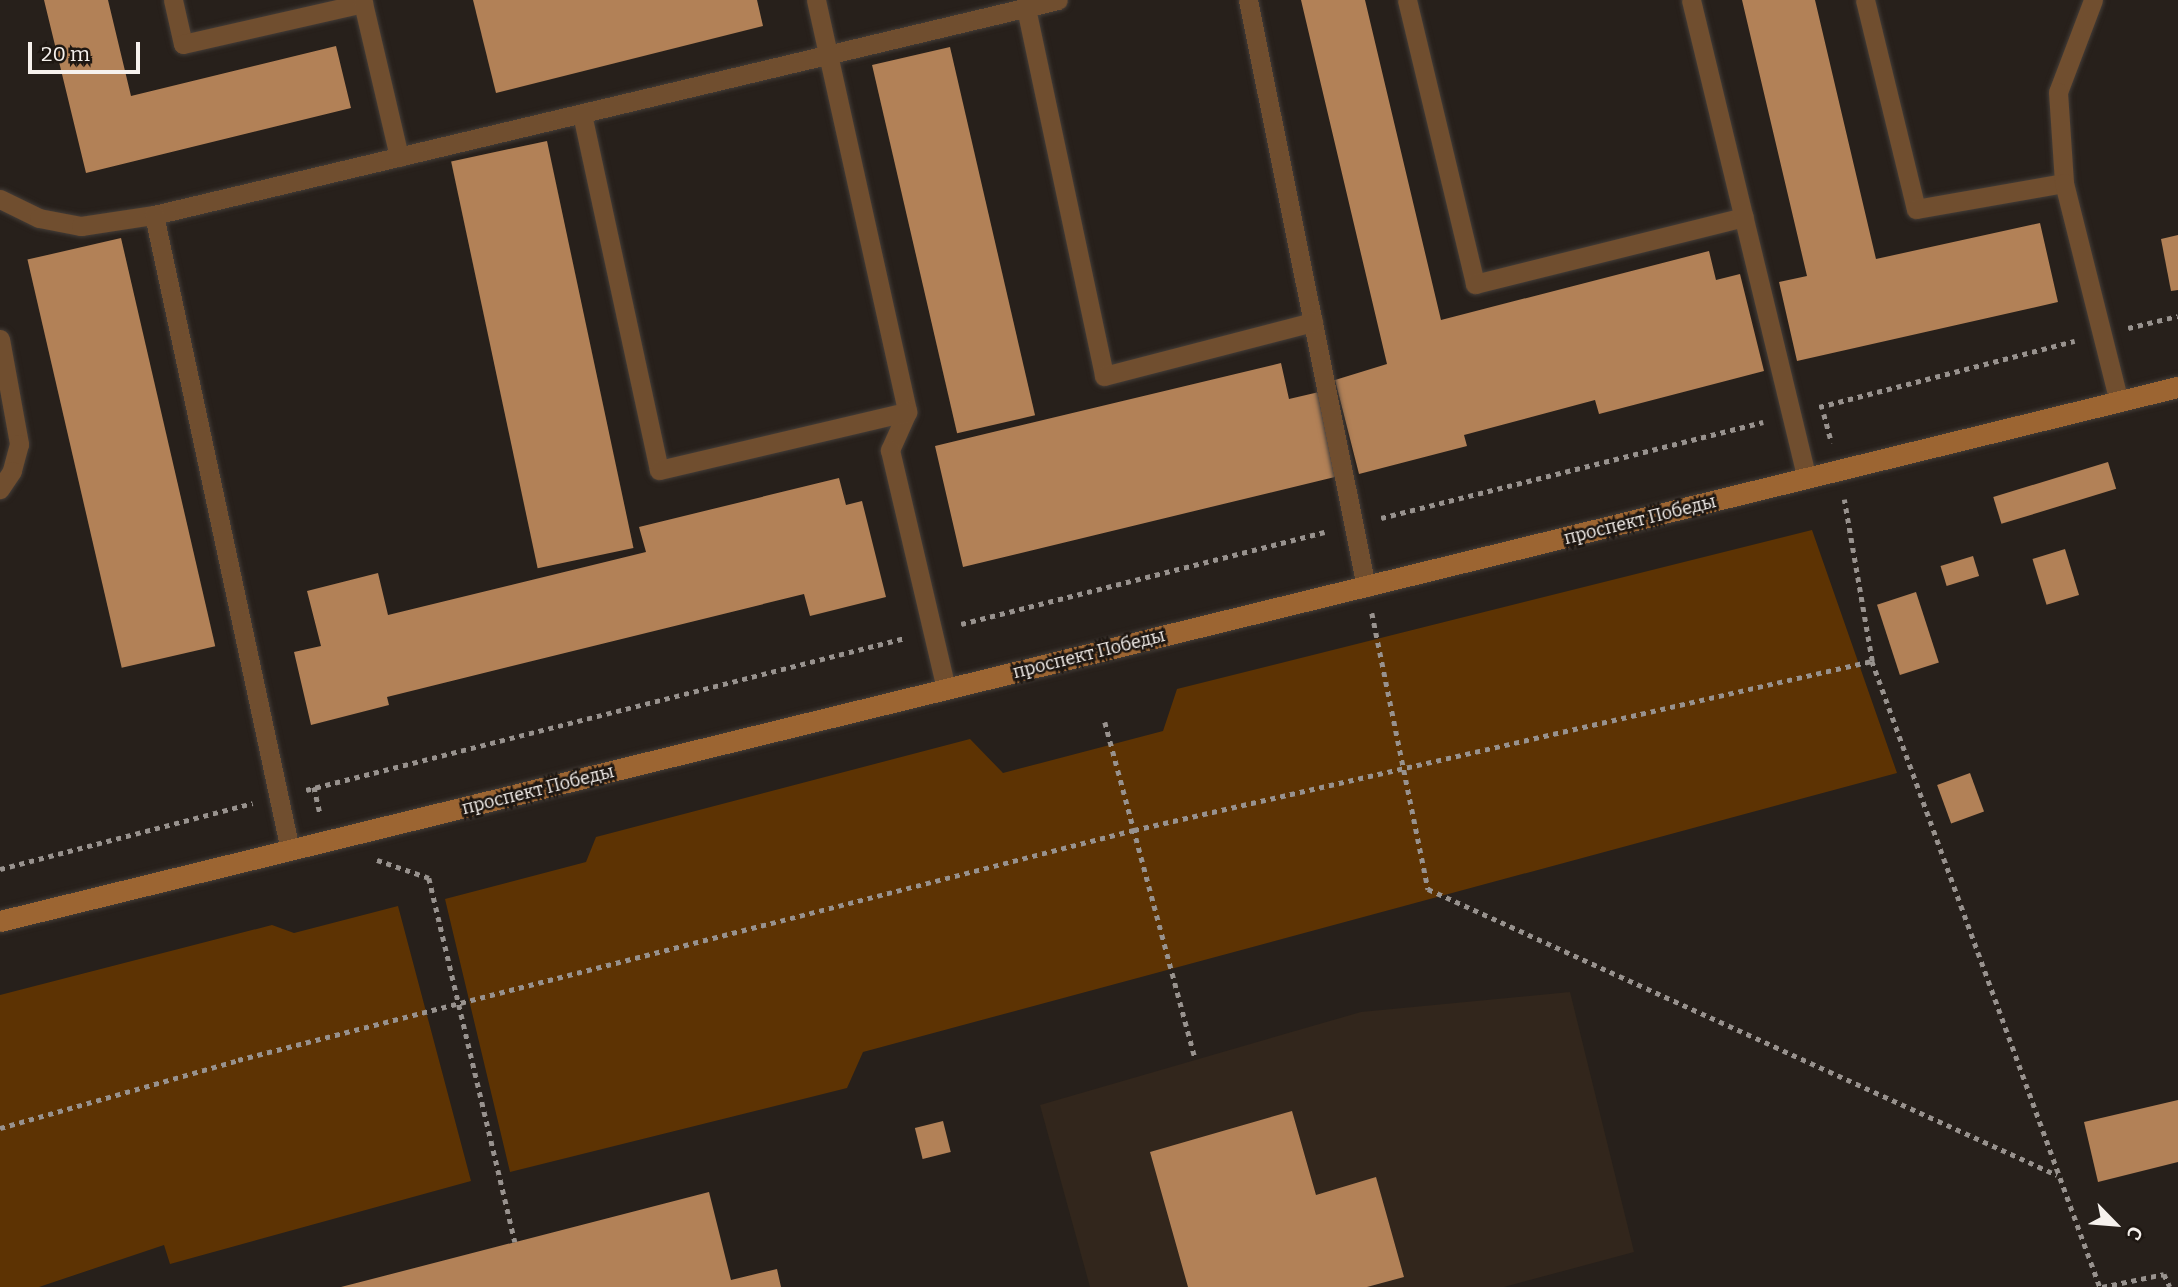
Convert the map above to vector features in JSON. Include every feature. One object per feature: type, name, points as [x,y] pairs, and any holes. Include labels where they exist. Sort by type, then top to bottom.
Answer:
[{"type":"main road","name":"проспект Победы","points":[[0,922],[2178,387]]},
{"type":"lane","points":[[173,0],[183,44],[363,3],[399,157]]},
{"type":"lane","points":[[817,0],[907,412],[890,450],[946,690]]},
{"type":"lane","points":[[0,199],[39,218],[82,226],[154,215],[1058,0]]},
{"type":"lane","points":[[1248,0],[1366,587]]},
{"type":"lane","points":[[1407,0],[1475,284],[1744,217]]},
{"type":"lane","points":[[1691,0],[1808,478]]},
{"type":"lane","points":[[1865,0],[1916,209],[2064,183]]},
{"type":"lane","points":[[2093,0],[2058,92],[2064,183],[2119,402]]},
{"type":"lane","points":[[1026,8],[1104,376],[1313,322]]},
{"type":"lane","points":[[582,114],[659,470],[907,412]]},
{"type":"lane","points":[[154,215],[290,850]]},
{"type":"lane","points":[[0,338],[19,444],[12,471],[0,489]]},
{"type":"path","points":[[0,869],[2178,316]]},
{"type":"path","points":[[1822,406],[1840,470],[1872,661],[2057,1175],[2101,1287],[2164,1274],[2171,1287]]},
{"type":"path","points":[[1366,587],[1428,889],[2057,1175]]},
{"type":"path","points":[[0,1128],[238,1060],[1134,830],[1872,661]]},
{"type":"path","points":[[1105,722],[1195,1058]]},
{"type":"path","points":[[429,878],[515,1241]]},
{"type":"shaded area","points":[[1812,530],[1897,773],[863,1052],[847,1088],[510,1172],[445,899],[586,862],[596,837],[970,739],[1003,773],[1163,731],[1177,689]]},
{"type":"shaded area","points":[[398,906],[471,1181],[170,1264],[164,1245],[39,1287],[0,1287],[0,995],[272,925],[294,933]]},
{"type":"shaded area","points":[[1570,992],[1634,1252],[1504,1287],[1090,1287],[1040,1105],[1361,1012]]},
{"type":"building","points":[[44,0],[108,0],[131,96],[336,46],[351,108],[86,173]]},
{"type":"building","points":[[473,0],[757,0],[763,26],[496,93]]},
{"type":"building","points":[[1301,0],[1365,0],[1441,320],[1709,251],[1716,280],[1740,274],[1764,371],[1599,414],[1595,400],[1464,435],[1467,446],[1359,474],[1335,380],[1387,364]]},
{"type":"building","points":[[1742,0],[1815,0],[1876,259],[2040,223],[2058,302],[1797,361],[1779,282],[1807,276]]},
{"type":"building","points":[[950,47],[1035,415],[957,433],[872,65]]},
{"type":"building","points":[[547,141],[633,548],[538,568],[451,161]]},
{"type":"building","points":[[2178,235],[2178,290],[2171,291],[2161,239]]},
{"type":"building","points":[[121,238],[215,646],[122,668],[27,260]]},
{"type":"building","points":[[1281,363],[1289,399],[1319,392],[1339,476],[963,567],[935,446]]},
{"type":"building","points":[[2108,462],[2116,489],[2001,524],[1993,497]]},
{"type":"building","points":[[839,478],[846,505],[862,501],[886,597],[810,616],[804,594],[387,697],[389,705],[311,725],[294,652],[321,646],[307,591],[378,573],[388,615],[646,552],[639,527]]},
{"type":"building","points":[[2065,549],[2079,595],[2047,605],[2032,559]]},
{"type":"building","points":[[1973,556],[1979,576],[1947,586],[1940,566]]},
{"type":"building","points":[[1916,592],[1939,662],[1900,675],[1877,605]]},
{"type":"building","points":[[1970,773],[1984,812],[1951,823],[1937,785]]},
{"type":"building","points":[[2178,1100],[2178,1162],[2098,1182],[2084,1122]]},
{"type":"building","points":[[1292,1111],[1316,1195],[1376,1177],[1404,1277],[1367,1287],[1188,1287],[1150,1152]]},
{"type":"building","points":[[943,1121],[951,1152],[923,1159],[915,1128]]},
{"type":"building","points":[[709,1192],[731,1280],[777,1269],[781,1287],[341,1287]]}]
